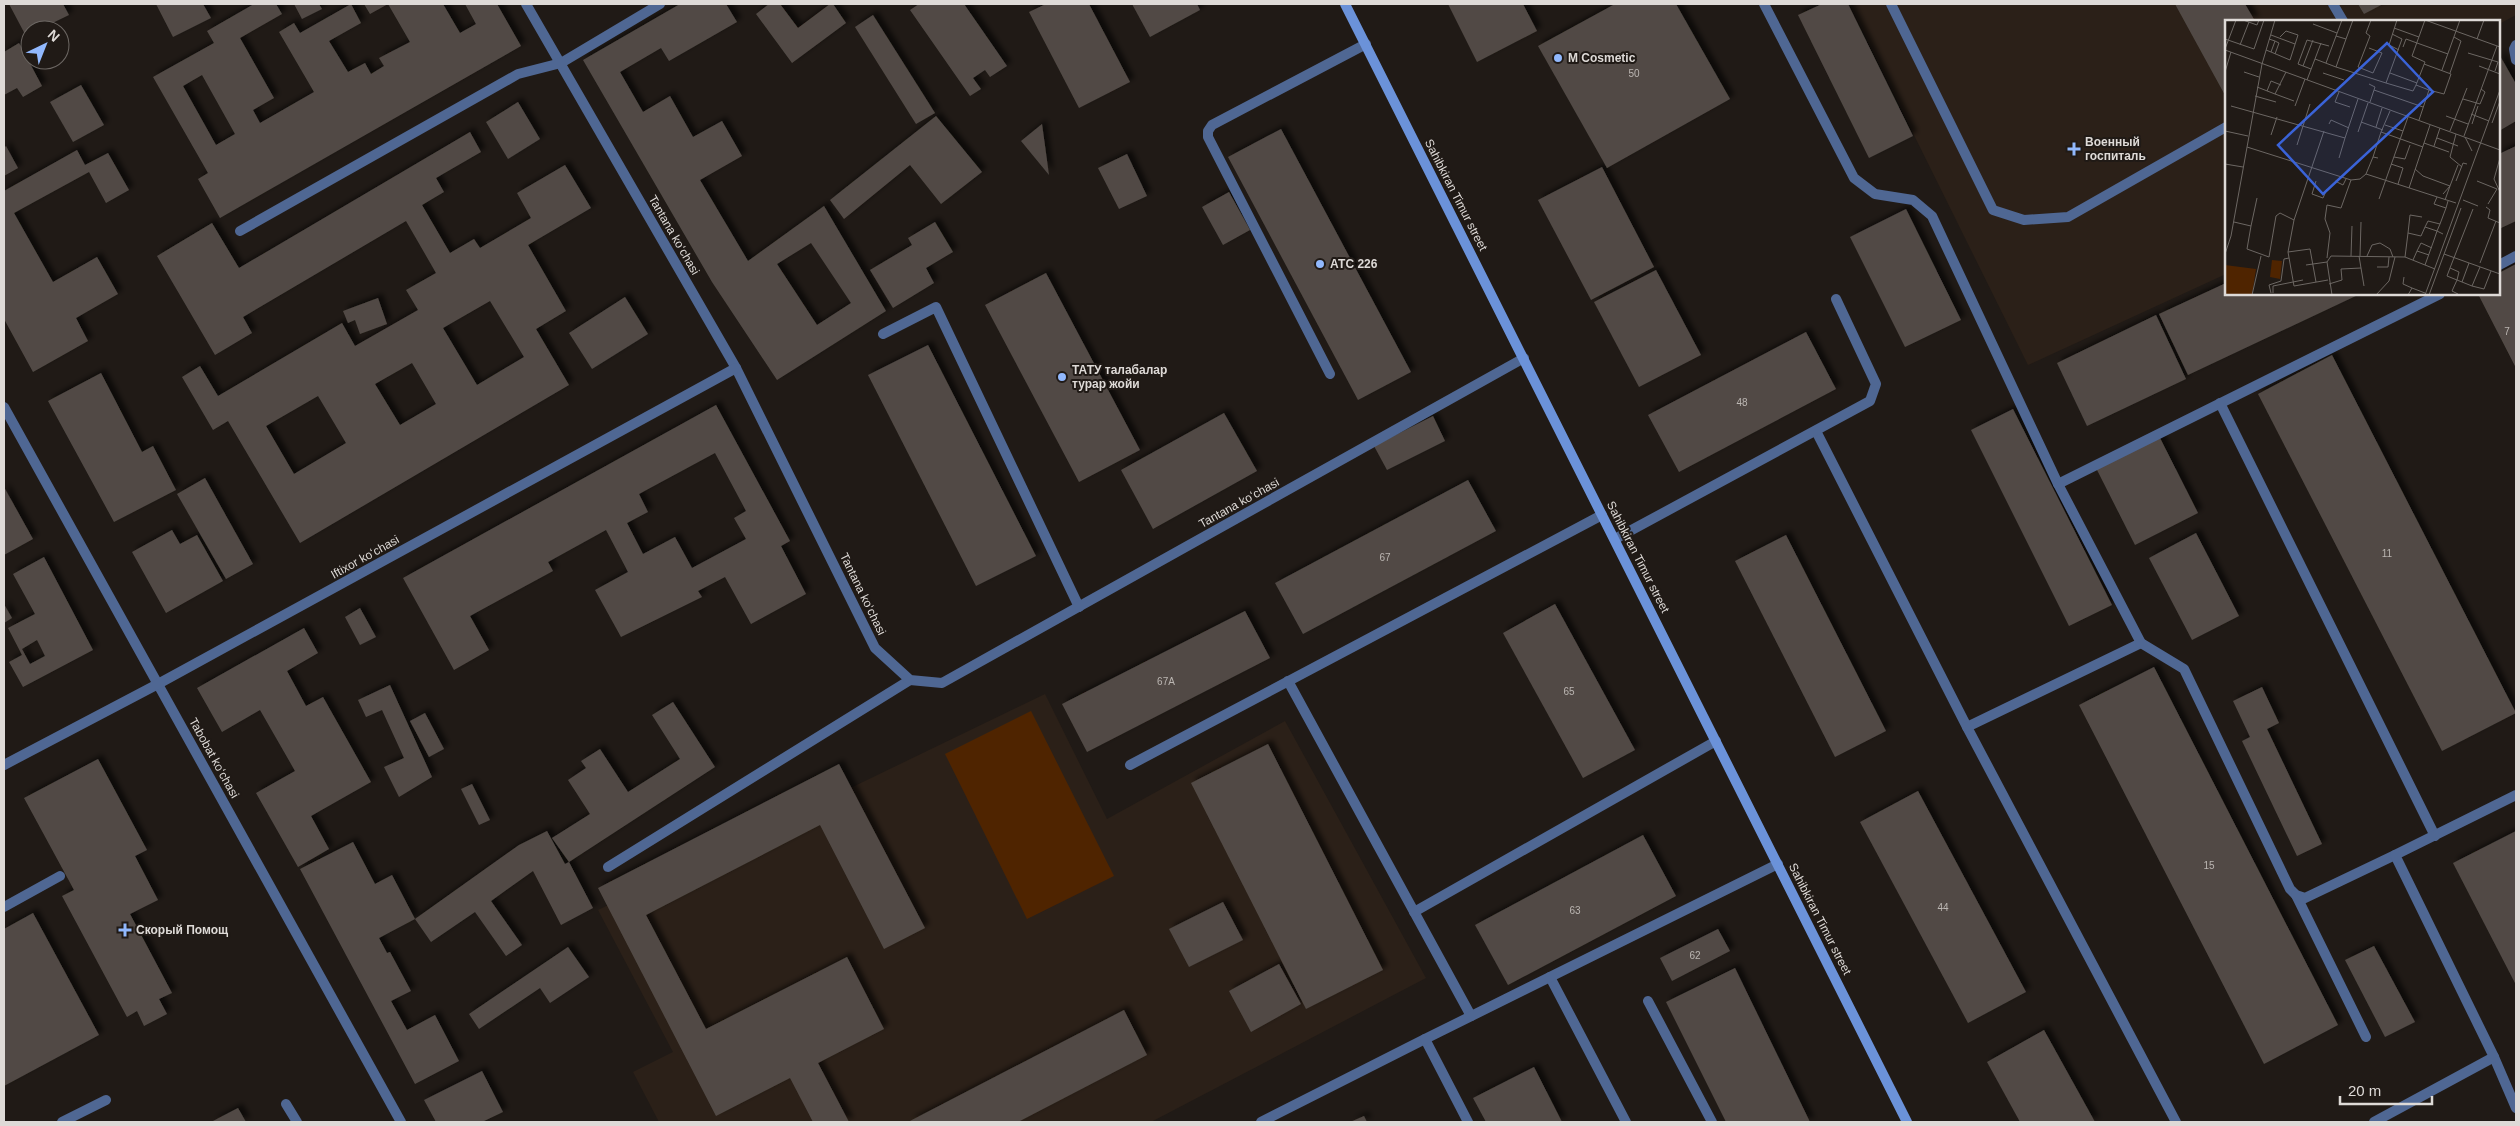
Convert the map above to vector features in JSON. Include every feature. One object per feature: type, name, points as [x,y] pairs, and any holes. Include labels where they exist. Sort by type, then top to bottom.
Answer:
[{"type":"main road","name":"Sahibkiran Timur street","points":[[1345,4],[1907,1122]]},
{"type":"street","name":"Tantana koʻchasi","points":[[526,4],[736,368],[875,648],[910,680],[942,683],[1524,358]]},
{"type":"street","points":[[240,231],[518,74],[560,63],[660,4]]},
{"type":"street","points":[[1764,4],[1854,178],[1875,194],[1913,200],[1932,216],[2058,484],[2141,643],[2184,669],[2290,889],[2296,895],[2366,1037]]},
{"type":"street","points":[[1891,4],[1993,210],[2024,220],[2068,217],[2225,128]]},
{"type":"street","points":[[2333,4],[2342,20]]},
{"type":"street","points":[[1330,374],[1208,137],[1208,131],[1212,125],[1366,44]]},
{"type":"street","points":[[2516,45],[2514,50],[2516,60]]},
{"type":"street","points":[[2500,264],[2516,256]]},
{"type":"street","points":[[2058,484],[2438,295]]},
{"type":"street","points":[[1614,539],[1870,401],[1876,384],[1836,299]]},
{"type":"street","points":[[883,334],[936,307],[1079,607]]},
{"type":"street","name":"Iftixor koʻchasi","points":[[4,765],[158,684],[736,368]]},
{"type":"street","points":[[2220,403],[2435,836]]},
{"type":"street","name":"Tabobat koʻchasi","points":[[4,407],[401,1122]]},
{"type":"street","points":[[1816,431],[1967,726],[2176,1122]]},
{"type":"street","points":[[1130,765],[1602,515]]},
{"type":"street","points":[[1967,726],[2141,643]]},
{"type":"street","points":[[608,866],[910,680]]},
{"type":"street","points":[[1288,681],[1471,1016]]},
{"type":"street","points":[[1414,912],[1716,740]]},
{"type":"street","points":[[2296,895],[2305,898],[2516,795]]},
{"type":"street","points":[[2396,855],[2494,1056],[2516,1108]]},
{"type":"street","points":[[1261,1122],[1778,864]]},
{"type":"street","points":[[4,894],[6,905],[60,876]]},
{"type":"street","points":[[1550,977],[1626,1122]]},
{"type":"street","points":[[1648,1001],[1712,1122]]},
{"type":"street","points":[[1425,1039],[1468,1122]]},
{"type":"street","points":[[2374,1122],[2494,1056]]},
{"type":"street","points":[[62,1122],[106,1100]]},
{"type":"street","points":[[286,1104],[297,1122]]},
{"type":"shaded area","name":"Военный госпиталь","points":[[1849,4],[2516,4],[2516,15],[2500,23],[2500,20],[2225,20],[2225,274],[2028,365]]},
{"type":"shaded area","points":[[1045,694],[1107,819],[1285,721],[1426,978],[1151,1122],[659,1122],[633,1072],[673,1052],[598,910]]},
{"type":"shaded area","points":[[1031,711],[1114,876],[1027,919],[945,754]]},
{"type":"building","points":[[9,4],[63,4],[69,15],[59,20],[20,20],[20,25]]},
{"type":"building","points":[[156,4],[203,4],[211,18],[173,37]]},
{"type":"building","points":[[254,4],[276,4],[282,14],[240,38],[274,98],[253,110],[260,123],[314,92],[279,32],[294,23],[300,33],[351,4],[361,23],[329,41],[348,72],[365,63],[371,74],[384,66],[379,58],[410,42],[388,4],[443,4],[460,33],[476,24],[465,4],[497,4],[521,46],[220,218],[198,179],[208,173],[153,77],[214,43],[207,31]],"holes":[[[202,75],[235,134],[216,145],[183,86]]]},
{"type":"building","points":[[294,4],[319,4],[322,9],[302,19]]},
{"type":"building","points":[[364,4],[388,4],[370,14]]},
{"type":"building","points":[[680,4],[726,4],[737,22],[669,61],[661,48],[620,72],[643,112],[670,96],[693,137],[722,121],[742,156],[700,180],[748,261],[824,206],[886,311],[777,380],[712,282],[583,60]],"holes":[[[811,243],[851,303],[817,325],[777,264]]]},
{"type":"building","points":[[769,4],[780,4],[798,28],[830,4],[833,4],[846,23],[792,63],[756,14]]},
{"type":"building","points":[[919,4],[964,4],[1007,66],[990,77],[985,70],[973,78],[981,89],[970,96],[910,10]]},
{"type":"building","points":[[1046,4],[1089,4],[1130,82],[1079,108],[1029,12]]},
{"type":"building","points":[[1132,4],[1197,4],[1200,10],[1150,37]]},
{"type":"building","points":[[1448,4],[1523,4],[1537,31],[1477,62]]},
{"type":"building","points":[[1615,4],[1676,4],[1730,99],[1607,168],[1538,46]]},
{"type":"building","points":[[1822,4],[1848,4],[1913,136],[1869,158],[1798,15]]},
{"type":"building","points":[[2175,4],[2245,4],[2254,20],[2225,20],[2225,95]]},
{"type":"building","points":[[2358,4],[2383,4],[2364,14]]},
{"type":"building","points":[[873,15],[935,113],[916,124],[855,27]]},
{"type":"building","points":[[19,43],[20,70],[33,70],[42,86],[23,97],[17,88],[4,95],[4,52]]},
{"type":"building","points":[[2500,56],[2516,84],[2516,121],[2500,130]]},
{"type":"building","points":[[81,85],[104,125],[73,142],[50,102]]},
{"type":"building","points":[[518,102],[540,139],[508,159],[486,122]]},
{"type":"building","points":[[936,116],[982,172],[941,204],[910,165],[844,219],[830,200]]},
{"type":"building","points":[[1042,124],[1049,175],[1021,141]]},
{"type":"building","name":"АТС 226","points":[[1281,129],[1411,372],[1358,400],[1228,157]]},
{"type":"building","points":[[470,132],[481,152],[436,178],[444,192],[422,205],[450,253],[474,239],[480,248],[531,218],[517,193],[565,165],[591,208],[528,245],[566,311],[536,329],[569,385],[300,543],[228,421],[213,430],[182,377],[200,366],[218,396],[342,323],[355,346],[418,310],[406,290],[436,273],[406,221],[243,317],[252,333],[215,355],[157,256],[212,223],[239,268]],"holes":[[[490,301],[524,357],[477,385],[443,328]],[[412,363],[436,404],[400,425],[375,384]],[[318,396],[346,443],[294,474],[266,426]]]},
{"type":"building","points":[[6,146],[18,168],[4,176],[4,148]]},
{"type":"building","points":[[2516,146],[2516,221],[2500,229],[2500,154]]},
{"type":"building","points":[[77,150],[85,165],[108,153],[129,190],[106,203],[89,172],[14,213],[53,282],[97,257],[118,294],[76,318],[88,341],[33,372],[4,319],[4,191]]},
{"type":"building","points":[[1127,154],[1147,196],[1119,209],[1098,168]]},
{"type":"building","points":[[1602,167],[1654,267],[1591,300],[1538,200]]},
{"type":"building","points":[[1229,192],[1250,230],[1223,245],[1202,207]]},
{"type":"building","points":[[1906,209],[1961,320],[1905,347],[1850,237]]},
{"type":"building","points":[[935,222],[953,252],[926,268],[934,283],[893,308],[870,270],[912,245],[908,238]]},
{"type":"building","points":[[2516,264],[2516,368],[2479,295],[2500,295],[2500,272]]},
{"type":"building","points":[[1656,270],[1701,355],[1639,387],[1594,302]]},
{"type":"building","name":"ТАТУ талабалар турар жойи","points":[[1046,273],[1140,450],[1079,482],[985,305]]},
{"type":"building","points":[[2225,283],[2225,295],[2358,295],[2188,375],[2159,314]]},
{"type":"building","points":[[625,297],[648,334],[592,369],[569,333]]},
{"type":"building","points":[[378,298],[387,324],[360,334],[355,320],[348,323],[343,311]]},
{"type":"building","points":[[2156,315],[2186,379],[2087,426],[2057,363]]},
{"type":"building","points":[[1806,332],[1836,389],[1679,472],[1648,415]]},
{"type":"building","points":[[928,345],[1036,556],[976,586],[868,375]]},
{"type":"building","points":[[2332,355],[2516,713],[2442,751],[2258,394]]},
{"type":"building","points":[[101,373],[142,452],[153,446],[176,490],[114,522],[48,401]]},
{"type":"building","points":[[716,405],[790,541],[781,546],[806,594],[751,624],[725,577],[698,591],[702,597],[621,637],[595,590],[628,572],[606,530],[548,562],[553,571],[470,616],[489,650],[454,670],[403,578]],"holes":[[[715,453],[746,511],[734,518],[746,539],[692,568],[675,537],[643,554],[627,523],[648,512],[639,494]]]},
{"type":"building","points":[[2013,409],[2112,605],[2069,626],[1971,430]]},
{"type":"building","points":[[1224,413],[1257,471],[1153,529],[1121,470]]},
{"type":"building","points":[[1433,416],[1445,441],[1387,470],[1374,446]]},
{"type":"building","points":[[2159,436],[2198,513],[2135,545],[2096,468]]},
{"type":"building","points":[[205,478],[253,564],[226,579],[177,494]]},
{"type":"building","points":[[1468,480],[1496,531],[1303,634],[1275,583]]},
{"type":"building","points":[[4,487],[33,539],[4,555]]},
{"type":"building","points":[[172,530],[180,544],[197,535],[223,581],[166,613],[132,552]]},
{"type":"building","points":[[2196,533],[2239,616],[2192,640],[2149,558]]},
{"type":"building","points":[[1786,535],[1886,731],[1835,757],[1735,561]]},
{"type":"building","points":[[44,557],[93,650],[23,687],[9,662],[22,655],[8,628],[35,614],[13,574]],"holes":[[[37,640],[45,656],[30,664],[22,649]]]},
{"type":"building","points":[[4,604],[12,618],[4,623]]},
{"type":"building","points":[[1555,604],[1635,750],[1583,778],[1503,633]]},
{"type":"building","points":[[360,608],[376,637],[360,645],[345,617]]},
{"type":"building","points":[[1245,611],[1270,658],[1087,752],[1062,704]]},
{"type":"building","points":[[304,628],[318,653],[287,671],[306,706],[323,697],[371,782],[311,816],[329,849],[298,867],[256,793],[295,771],[260,710],[222,732],[197,688]]},
{"type":"building","points":[[2154,667],[2338,1025],[2264,1064],[2079,705]]},
{"type":"building","points":[[390,685],[432,777],[399,797],[384,767],[404,758],[382,710],[366,717],[358,700]]},
{"type":"building","points":[[2262,687],[2279,723],[2267,729],[2322,844],[2297,856],[2242,741],[2250,737],[2233,701]]},
{"type":"building","points":[[673,702],[715,767],[569,862],[552,838],[590,814],[568,780],[586,768],[581,761],[600,749],[628,792],[680,759],[652,715]]},
{"type":"building","points":[[425,713],[444,749],[429,757],[410,721]]},
{"type":"building","points":[[1268,744],[1383,970],[1306,1009],[1191,783]]},
{"type":"building","points":[[98,759],[147,850],[135,856],[158,900],[130,914],[172,993],[159,999],[167,1014],[144,1026],[137,1011],[127,1017],[62,896],[74,890],[24,798]]},
{"type":"building","points":[[839,764],[925,928],[884,949],[820,825],[646,915],[706,1029],[847,957],[884,1029],[818,1063],[849,1122],[813,1122],[790,1078],[716,1116],[598,888]]},
{"type":"building","points":[[472,784],[490,820],[479,825],[461,789]]},
{"type":"building","points":[[1918,791],[2026,992],[1968,1023],[1860,822]]},
{"type":"building","points":[[547,831],[565,864],[569,862],[593,908],[561,925],[533,871],[491,901],[522,945],[506,956],[475,912],[431,942],[415,919],[519,845]]},
{"type":"building","points":[[2516,831],[2516,985],[2453,863]]},
{"type":"building","points":[[1643,835],[1676,896],[1508,985],[1475,925]]},
{"type":"building","points":[[353,842],[375,884],[392,875],[415,919],[379,938],[387,953],[390,952],[411,991],[391,1001],[407,1030],[435,1015],[459,1061],[415,1084],[300,869]]},
{"type":"building","points":[[1223,902],[1243,940],[1189,967],[1169,929]]},
{"type":"building","points":[[33,913],[99,1035],[4,1086],[4,929]]},
{"type":"building","points":[[1718,929],[1730,951],[1672,981],[1660,958]]},
{"type":"building","points":[[2374,946],[2415,1022],[2385,1037],[2345,960]]},
{"type":"building","points":[[568,947],[589,977],[550,1003],[540,988],[479,1029],[469,1014]]},
{"type":"building","points":[[1279,964],[1301,1004],[1251,1032],[1229,991]]},
{"type":"building","points":[[1735,968],[1810,1122],[1726,1122],[1666,1002]]},
{"type":"building","points":[[1124,1010],[1147,1055],[1018,1122],[908,1122]]},
{"type":"building","points":[[2044,1030],[2095,1122],[2020,1122],[1987,1062]]},
{"type":"building","points":[[1534,1067],[1562,1122],[1486,1122],[1473,1098]]},
{"type":"building","points":[[482,1071],[503,1112],[482,1122],[436,1122],[424,1100]]},
{"type":"building","points":[[238,1108],[246,1122],[211,1122]]},
{"type":"building","points":[[1364,1116],[1367,1122],[1350,1122]]},
{"type":"place","name":"M Cosmetic","points":[[1558,58]]},
{"type":"place","name":"Военный госпиталь","points":[[2074,149]]},
{"type":"place","name":"АТС 226","points":[[1320,264]]},
{"type":"place","name":"ТАТУ талабалар турар жойи","points":[[1062,377]]},
{"type":"place","name":"Скорый Помощ","points":[[125,930]]}]
